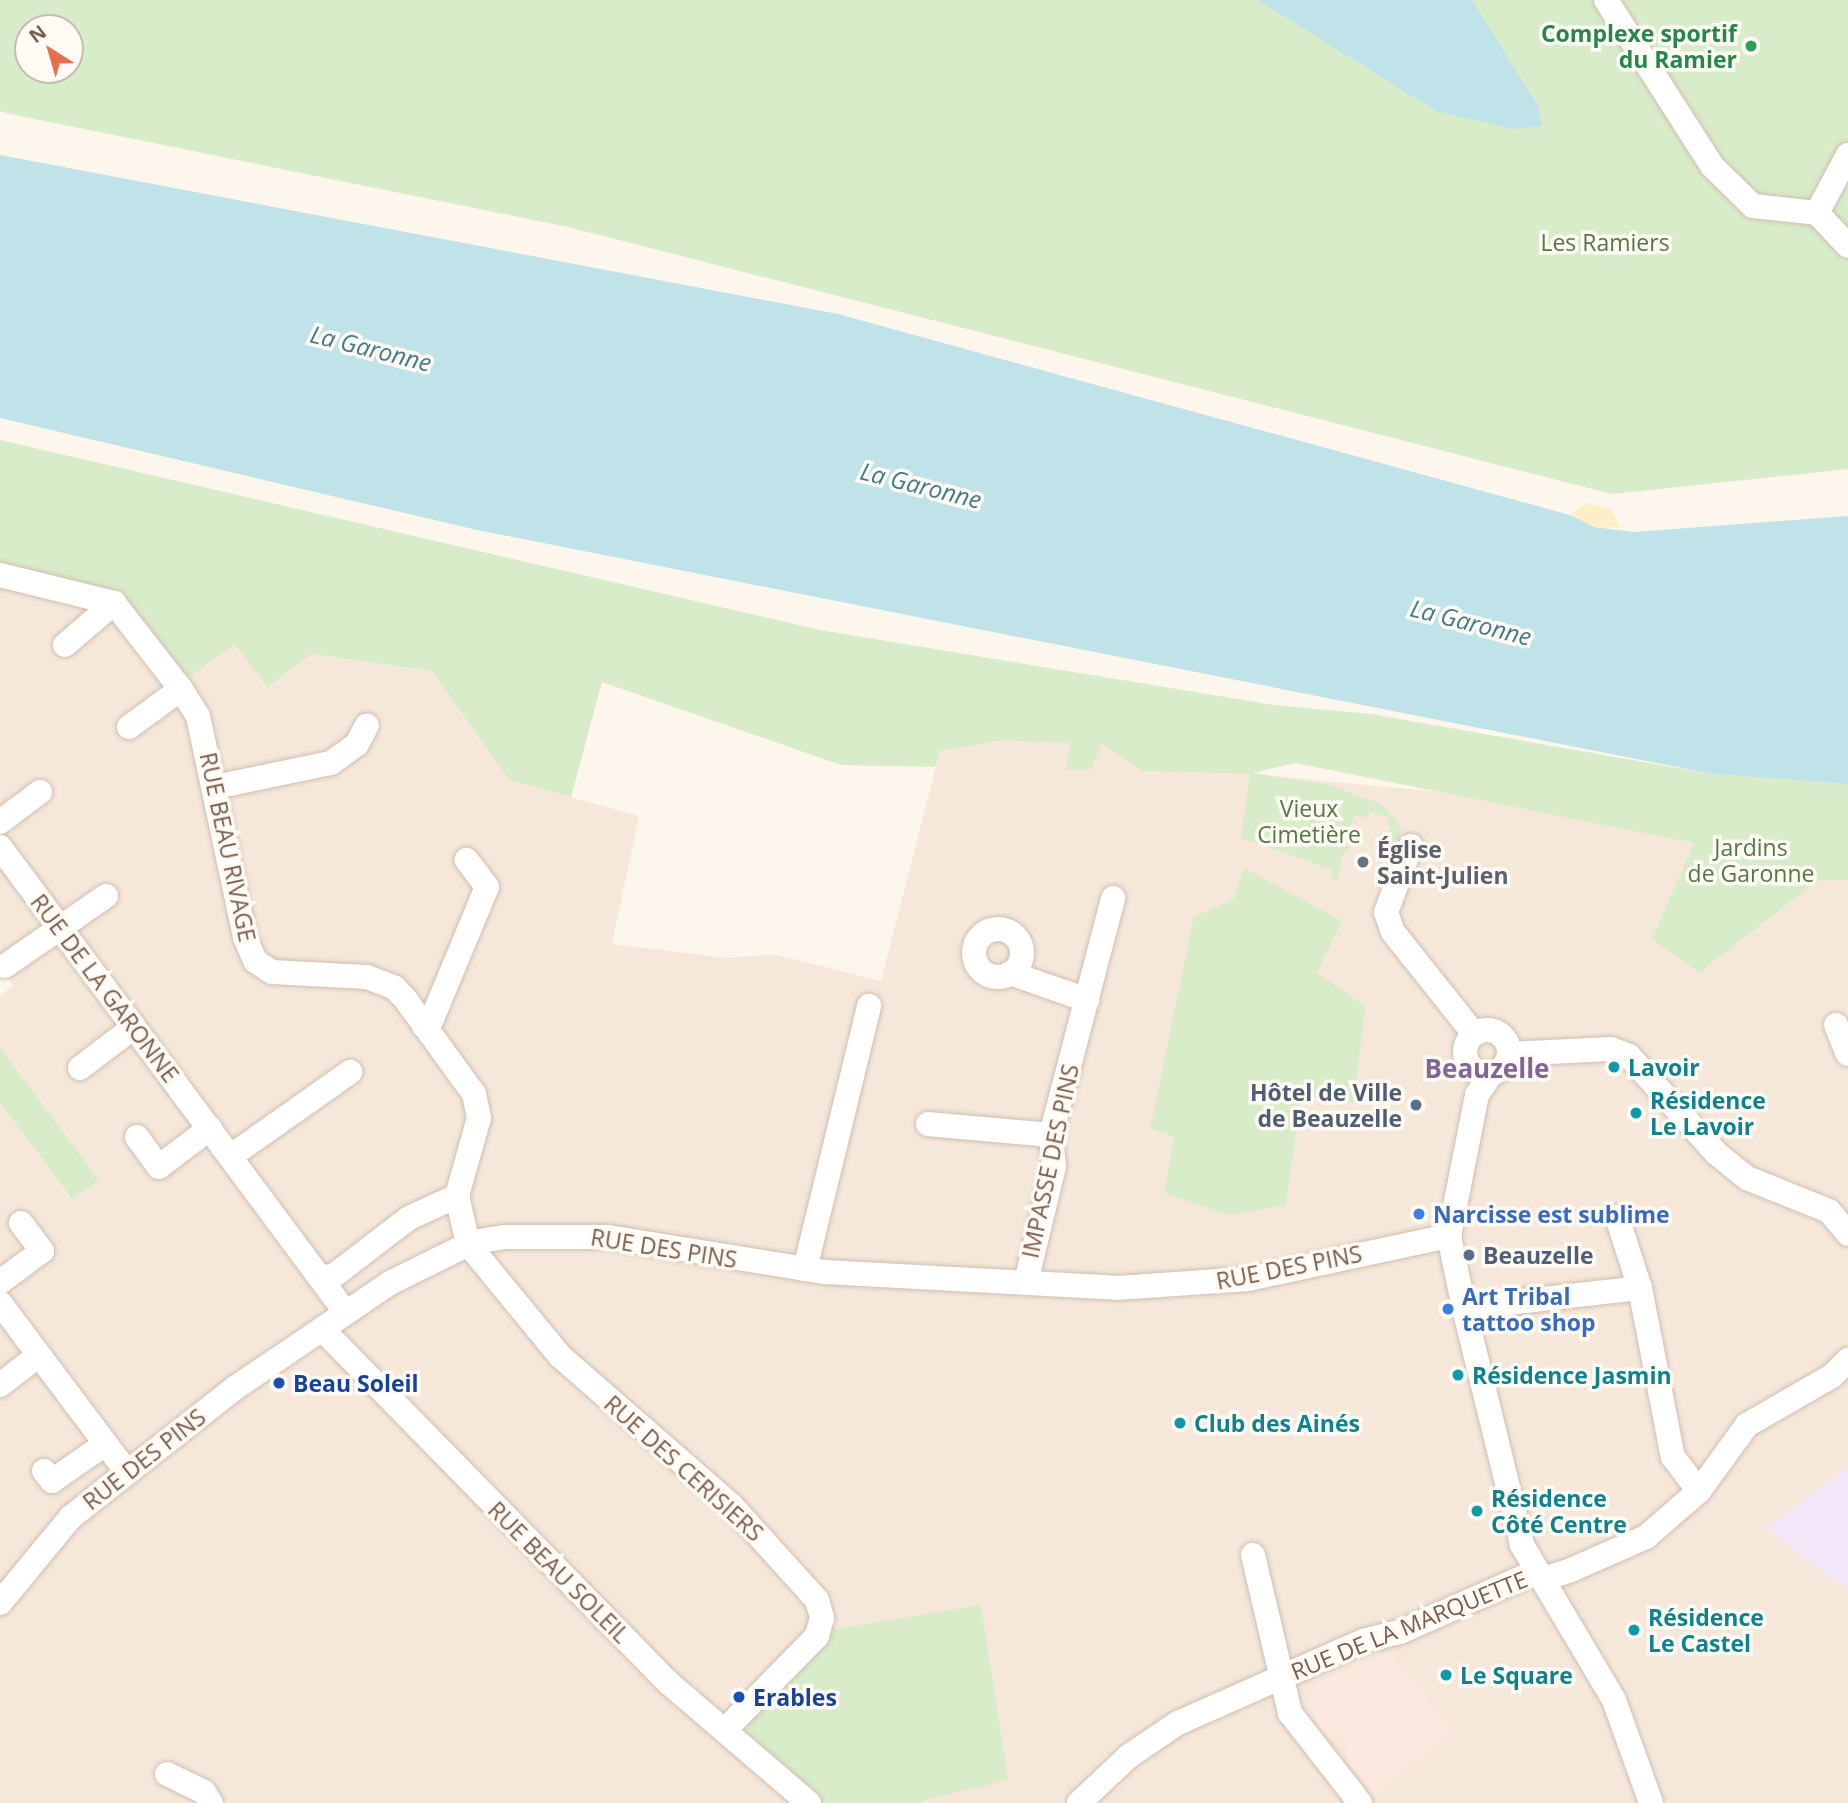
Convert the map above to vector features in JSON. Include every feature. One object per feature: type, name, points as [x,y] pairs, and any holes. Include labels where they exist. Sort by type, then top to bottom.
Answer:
[{"type":"street","points":[[1606,0],[1712,166],[1753,206],[1817,213],[1848,246]]},
{"type":"street","points":[[1817,213],[1848,155]]},
{"type":"street","points":[[0,576],[114,603]]},
{"type":"street","points":[[65,645],[114,603]]},
{"type":"street","name":"RUE BEAU RIVAGE","points":[[114,603],[181,689],[198,716],[245,937],[254,961],[272,972],[367,977],[384,983],[424,1026],[474,1094],[479,1118],[457,1196]]},
{"type":"street","points":[[129,727],[181,689]]},
{"type":"street","points":[[215,786],[331,763],[357,744],[367,725]]},
{"type":"street","points":[[0,822],[40,792]]},
{"type":"street","points":[[1411,846],[1386,912],[1393,932],[1474,1034]]},
{"type":"street","name":"RUE DE LA GARONNE","points":[[0,847],[346,1313]]},
{"type":"street","points":[[424,1026],[432,1020],[487,887],[467,860]]},
{"type":"street","points":[[5,967],[106,896]]},
{"type":"street","name":"IMPASSE DES PINS","points":[[1026,1282],[1054,1166],[1051,1135],[1113,898]]},
{"type":"street","points":[[1010,973],[1087,1000]]},
{"type":"street","points":[[804,1269],[869,1006]]},
{"type":"street","points":[[1836,1025],[1848,1054]]},
{"type":"street","points":[[80,1068],[134,1027]]},
{"type":"street","points":[[1474,1034],[1498,1033],[1509,1054]]},
{"type":"street","points":[[1474,1034],[1465,1046],[1466,1061],[1476,1072],[1491,1074]]},
{"type":"street","points":[[1509,1054],[1611,1049],[1629,1056],[1694,1132],[1747,1178],[1838,1208],[1848,1234]]},
{"type":"street","points":[[1509,1054],[1503,1067],[1491,1074],[1477,1096],[1449,1236],[1510,1508],[1540,1576],[1614,1700],[1643,1801]]},
{"type":"street","points":[[231,1156],[350,1072]]},
{"type":"street","points":[[928,1124],[1051,1135]]},
{"type":"street","points":[[137,1137],[159,1167],[210,1128]]},
{"type":"street","points":[[320,1276],[332,1277],[410,1218],[457,1196],[468,1244]]},
{"type":"street","points":[[1618,1217],[1640,1288],[1673,1457],[1699,1491]]},
{"type":"street","points":[[0,1282],[42,1251],[21,1223]]},
{"type":"street","name":"RUE DES PINS","points":[[0,1603],[71,1517],[127,1472],[322,1329],[427,1261],[468,1244],[506,1237],[608,1237],[804,1269],[1117,1288],[1248,1279],[1449,1236]]},
{"type":"street","name":"RUE DES CERISIERS","points":[[468,1244],[560,1356],[732,1506],[817,1600],[822,1618],[817,1636],[726,1729]]},
{"type":"street","points":[[1464,1308],[1640,1288]]},
{"type":"street","points":[[0,1303],[127,1472]]},
{"type":"street","name":"RUE BEAU SOLEIL","points":[[322,1329],[660,1674],[809,1803]]},
{"type":"street","points":[[0,1385],[39,1355]]},
{"type":"street","name":"RUE DE LA MARQUETTE","points":[[1079,1803],[1156,1736],[1278,1677],[1363,1641],[1400,1632],[1530,1574],[1540,1576],[1571,1570],[1646,1536],[1699,1491],[1746,1425],[1832,1376],[1848,1360]]},
{"type":"street","points":[[44,1471],[52,1481],[105,1444]]},
{"type":"street","name":"RUE DE LA MARQUETTE","points":[[1253,1555],[1278,1677]]},
{"type":"street","points":[[1278,1677],[1290,1713],[1360,1803]]},
{"type":"street","points":[[167,1774],[204,1792],[211,1803]]},
{"type":"shaded area","points":[[0,568],[235,644],[432,671],[509,780],[639,816],[612,944],[727,958],[772,954],[881,981],[940,751],[998,741],[1071,743],[1065,769],[1102,743],[1251,774],[1442,792],[1694,843],[1652,939],[1699,973],[1817,881],[1848,880],[1848,1803],[0,1803],[0,1103],[71,1200],[99,1180],[0,1047],[0,996],[13,985],[0,968]],"holes":[[[1234,899],[1317,973],[1354,1104],[1302,1091],[1174,1136],[1150,1130],[1170,1040]]]},
{"type":"shaded area","points":[[1848,1467],[1848,1590],[1767,1529]]},
{"type":"shaded area","points":[[1389,1652],[1452,1730],[1374,1794],[1345,1758],[1348,1749],[1339,1737],[1330,1739],[1313,1719],[1309,1696],[1319,1681]]},
{"type":"green space","name":"Les Ramiers","points":[[0,0],[1848,0],[1848,469],[1612,494],[568,227],[0,111]]},
{"type":"green space","points":[[0,440],[820,630],[1273,705],[1371,714],[1712,774],[1848,784],[1848,880],[1817,881],[1699,973],[1652,939],[1694,843],[1295,763],[1253,773],[1329,785],[1381,804],[1399,822],[1401,852],[1390,847],[1394,837],[1385,834],[1391,830],[1386,817],[1372,812],[1365,818],[1355,815],[1342,842],[1351,847],[1342,856],[1337,880],[1331,877],[1333,870],[1241,838],[1250,774],[1141,771],[1102,743],[1091,770],[1065,770],[1071,743],[998,741],[940,751],[935,767],[841,765],[602,682],[571,797],[509,780],[432,671],[311,654],[267,687],[235,644],[184,681],[121,597],[0,568]]},
{"type":"green space","points":[[1244,868],[1342,921],[1317,973],[1365,1006],[1354,1104],[1302,1091],[1286,1205],[1230,1215],[1164,1193],[1174,1137],[1150,1129],[1194,917],[1234,899]]},
{"type":"green space","points":[[0,1047],[99,1180],[72,1200],[0,1103]]},
{"type":"green space","points":[[981,1605],[1008,1780],[913,1803],[821,1803],[750,1737],[748,1722],[831,1630]]},
{"type":"sand","points":[[1588,503],[1611,509],[1620,528],[1594,527],[1570,515]]},
{"type":"water","points":[[1258,0],[1472,0],[1538,106],[1542,126],[1513,129],[1436,111]]},
{"type":"water","name":"La Garonne","points":[[0,155],[838,314],[1570,515],[1594,527],[1634,532],[1848,516],[1848,784],[1712,774],[477,530],[0,418]]},
{"type":"place","name":"Complexe sportif du Ramier","points":[[1751,46]]},
{"type":"place","name":"Église Saint-Julien","points":[[1363,862]]},
{"type":"place","name":"Lavoir","points":[[1614,1067]]},
{"type":"place","name":"Hôtel de Ville de Beauzelle","points":[[1416,1105]]},
{"type":"place","name":"Résidence Le Lavoir","points":[[1636,1113]]},
{"type":"place","name":"Narcisse est sublime","points":[[1419,1214]]},
{"type":"place","name":"Beauzelle","points":[[1469,1255]]},
{"type":"place","name":"Art Tribal tattoo shop","points":[[1448,1309]]},
{"type":"place","name":"Résidence Jasmin","points":[[1458,1375]]},
{"type":"place","name":"Beau Soleil","points":[[279,1383]]},
{"type":"place","name":"Club des Ainés","points":[[1180,1423]]},
{"type":"place","name":"Résidence Côté Centre","points":[[1477,1511]]},
{"type":"place","name":"Résidence Le Castel","points":[[1634,1630]]},
{"type":"place","name":"Le Square","points":[[1446,1675]]},
{"type":"place","name":"Erables","points":[[739,1697]]},
{"type":"district","name":"Beauzelle","points":[[1487,1069]]},
{"type":"park label","name":"Vieux Cimetière","points":[[1309,821]]},
{"type":"park label","name":"Jardins de Garonne","points":[[1751,860]]}]
